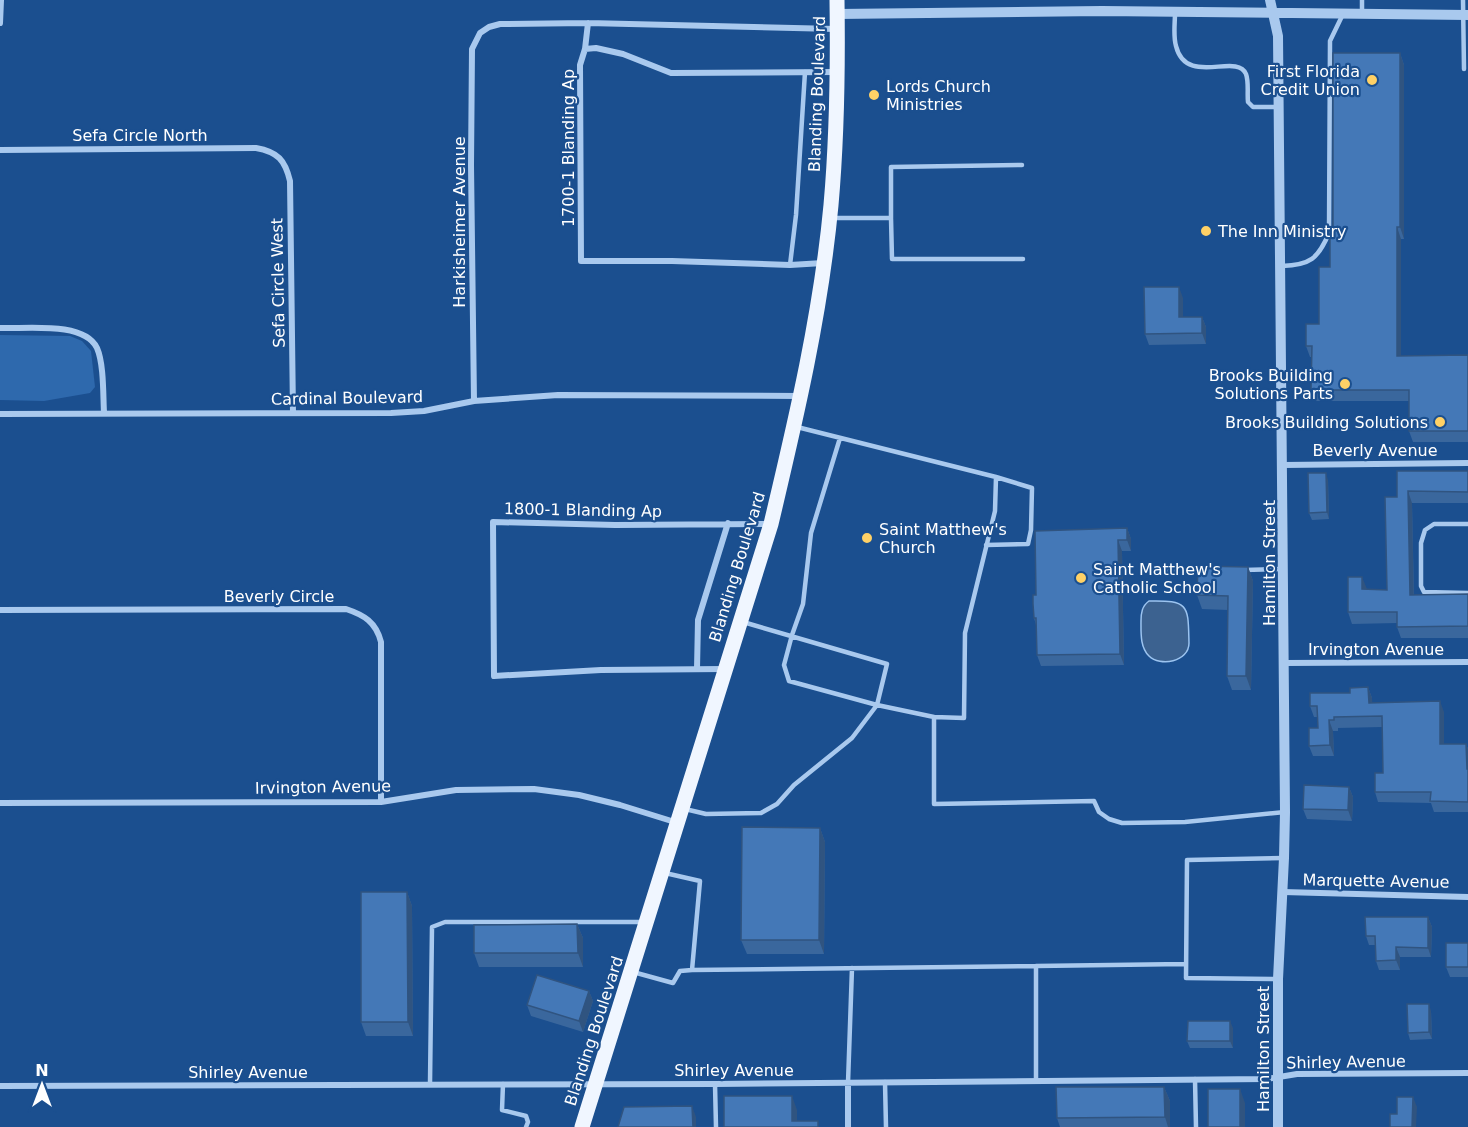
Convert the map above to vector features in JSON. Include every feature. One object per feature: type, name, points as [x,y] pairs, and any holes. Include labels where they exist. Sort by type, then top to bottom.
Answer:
[{"type":"main road","name":"Blanding Boulevard","points":[[582,1127],[771,524],[794,427],[812,338],[830,218],[837,14]]},
{"type":"street","points":[[0,23],[1,0]]},
{"type":"street","name":"Hamilton Street","points":[[1270,0],[1278,36],[1282,266],[1285,812],[1278,979],[1278,1127]]},
{"type":"street","points":[[585,49],[588,23],[1103,5],[1175,13],[1466,15]]},
{"type":"street","name":"Harkisheimer Avenue","points":[[474,402],[472,49],[480,33],[500,24],[588,23]]},
{"type":"street","name":"1700-1 Blanding Ap","points":[[823,263],[790,265],[581,261],[580,65],[585,49],[596,48],[623,54],[671,73],[836,72]]},
{"type":"street","name":"Sefa Circle North","points":[[0,150],[256,148],[267,150],[278,156]]},
{"type":"street","name":"Sefa Circle West","points":[[278,156],[287,167],[290,181],[293,413]]},
{"type":"street","points":[[0,328],[66,329],[90,338],[97,348],[100,360],[104,413]]},
{"type":"street","name":"Cardinal Boulevard","points":[[0,414],[402,413],[474,402],[558,395],[801,396]]},
{"type":"street","name":"Beverly Avenue","points":[[1283,465],[1468,463]]},
{"type":"street","name":"1800-1 Blanding Ap","points":[[726,669],[601,670],[494,676],[493,522],[615,525],[771,524]]},
{"type":"street","points":[[697,669],[698,620],[728,523]]},
{"type":"street","name":"Beverly Circle","points":[[0,610],[346,609],[359,613],[370,620],[378,630],[381,642],[381,802]]},
{"type":"street","name":"Irvington Avenue","points":[[1284,663],[1468,662]]},
{"type":"street","name":"Irvington Avenue","points":[[0,803],[381,802],[456,790],[534,789],[680,816]]},
{"type":"street","name":"Marquette Avenue","points":[[1283,892],[1468,897]]},
{"type":"street","name":"Shirley Avenue","points":[[0,1086],[848,1083],[1195,1079],[1278,1077],[1297,1074],[1468,1074]]},
{"type":"street","points":[[848,1083],[848,1127]]},
{"type":"lane","points":[[1362,0],[1362,14]]},
{"type":"lane","points":[[1463,0],[1466,15],[1464,69]]},
{"type":"lane","points":[[1175,13],[1175,45],[1181,58],[1189,65],[1199,67],[1231,66],[1243,70],[1246,74],[1250,105],[1279,108]]},
{"type":"lane","points":[[1282,266],[1309,262],[1322,248],[1329,233],[1330,41],[1343,14]]},
{"type":"lane","points":[[1329,60],[1337,60]]},
{"type":"lane","points":[[790,265],[796,215],[805,72]]},
{"type":"lane","points":[[1022,165],[891,167],[891,218],[892,259],[1023,259]]},
{"type":"lane","points":[[830,218],[891,218]]},
{"type":"lane","points":[[794,427],[1032,488],[1031,530],[1028,544],[986,545]]},
{"type":"lane","points":[[840,438],[811,533],[803,604],[784,664],[789,681],[877,705],[933,717],[964,718],[965,633],[994,511],[996,477]]},
{"type":"lane","points":[[1468,524],[1434,524],[1425,530],[1421,543],[1421,586],[1424,592],[1468,593]]},
{"type":"lane","points":[[1232,570],[1284,569]]},
{"type":"lane","points":[[1143,572],[1210,570]]},
{"type":"lane","points":[[680,816],[760,813],[777,804],[794,786],[852,738],[877,705],[887,664],[741,621]]},
{"type":"lane","points":[[933,717],[934,804],[1094,801],[1099,812],[1109,819],[1122,823],[1185,822],[1285,812]]},
{"type":"lane","points":[[1278,979],[1186,978],[1187,860],[1284,858]]},
{"type":"lane","points":[[662,872],[700,881],[692,970]]},
{"type":"lane","points":[[430,1084],[432,927],[445,922],[647,922]]},
{"type":"lane","points":[[631,972],[673,983],[680,971],[692,970],[1185,964]]},
{"type":"lane","points":[[1036,966],[1036,1080]]},
{"type":"lane","points":[[848,1083],[852,968]]},
{"type":"lane","points":[[1195,1079],[1196,1127]]},
{"type":"lane","points":[[885,1082],[886,1127]]},
{"type":"lane","points":[[503,1084],[502,1110],[526,1116],[528,1122],[526,1127]]},
{"type":"lane","points":[[715,1084],[716,1127]]},
{"type":"shaded area","points":[[0,335],[70,336],[82,341],[91,351],[95,387],[90,393],[44,401],[0,400]]},
{"type":"shaded area","points":[[1149,601],[1179,604],[1187,613],[1188,649],[1184,655],[1173,661],[1154,659],[1144,648],[1141,635],[1141,615],[1143,607]]},
{"type":"building","points":[[1333,53],[1400,53],[1397,356],[1468,355],[1468,431],[1409,431],[1409,390],[1311,390],[1312,346],[1306,346],[1306,324],[1319,324],[1319,267],[1330,267],[1330,227],[1333,227]]},
{"type":"building","points":[[1144,287],[1179,287],[1179,317],[1202,317],[1202,333],[1145,334]]},
{"type":"building","points":[[1397,471],[1468,471],[1468,492],[1408,491],[1410,595],[1468,594],[1468,626],[1397,627],[1397,612],[1348,612],[1348,577],[1362,577],[1362,589],[1387,590],[1385,497],[1397,497]]},
{"type":"building","points":[[1308,473],[1326,473],[1327,512],[1309,513]]},
{"type":"building","name":"Saint Matthew's Catholic School","points":[[1127,528],[1127,540],[1118,540],[1120,654],[1037,655],[1036,618],[1034,618],[1033,604],[1033,595],[1036,595],[1035,531]]},
{"type":"building","points":[[1198,566],[1248,567],[1246,676],[1227,676],[1228,596],[1197,595]]},
{"type":"building","points":[[1368,687],[1369,703],[1440,701],[1440,744],[1466,744],[1468,802],[1430,801],[1431,792],[1375,792],[1375,773],[1383,773],[1382,716],[1334,717],[1334,720],[1329,720],[1330,745],[1309,746],[1309,728],[1318,728],[1317,706],[1310,706],[1310,693],[1350,693],[1350,688]]},
{"type":"building","points":[[1304,785],[1349,787],[1348,810],[1303,809]]},
{"type":"building","points":[[742,827],[820,828],[819,940],[741,940]]},
{"type":"building","points":[[361,892],[407,892],[408,1022],[361,1022]]},
{"type":"building","points":[[1365,917],[1428,917],[1428,948],[1396,947],[1396,960],[1376,961],[1375,936],[1366,936]]},
{"type":"building","points":[[577,924],[578,953],[474,953],[474,925]]},
{"type":"building","points":[[1446,943],[1468,943],[1468,967],[1446,967]]},
{"type":"building","points":[[537,975],[589,991],[579,1021],[527,1005]]},
{"type":"building","points":[[1407,1004],[1429,1004],[1429,1032],[1408,1033]]},
{"type":"building","points":[[1188,1021],[1230,1021],[1230,1041],[1187,1041]]},
{"type":"building","points":[[1056,1087],[1164,1087],[1165,1117],[1057,1118]]},
{"type":"building","points":[[1208,1089],[1240,1089],[1240,1127],[1208,1127]]},
{"type":"building","points":[[724,1096],[792,1096],[792,1121],[818,1121],[818,1127],[724,1127]]},
{"type":"building","points":[[1397,1097],[1413,1097],[1412,1127],[1390,1127],[1390,1114],[1397,1114]]},
{"type":"building","points":[[692,1106],[693,1127],[618,1127],[624,1107]]},
{"type":"place","name":"First Florida Credit Union","points":[[1372,80]]},
{"type":"place","name":"Lords Church Ministries","points":[[874,95]]},
{"type":"place","name":"The Inn Ministry","points":[[1206,231]]},
{"type":"place","name":"Brooks Building Solutions Parts","points":[[1345,384]]},
{"type":"place","name":"Brooks Building Solutions","points":[[1440,422]]},
{"type":"place","name":"Saint Matthew's Church","points":[[867,538]]},
{"type":"place","name":"Saint Matthew's Catholic School","points":[[1081,578]]}]
